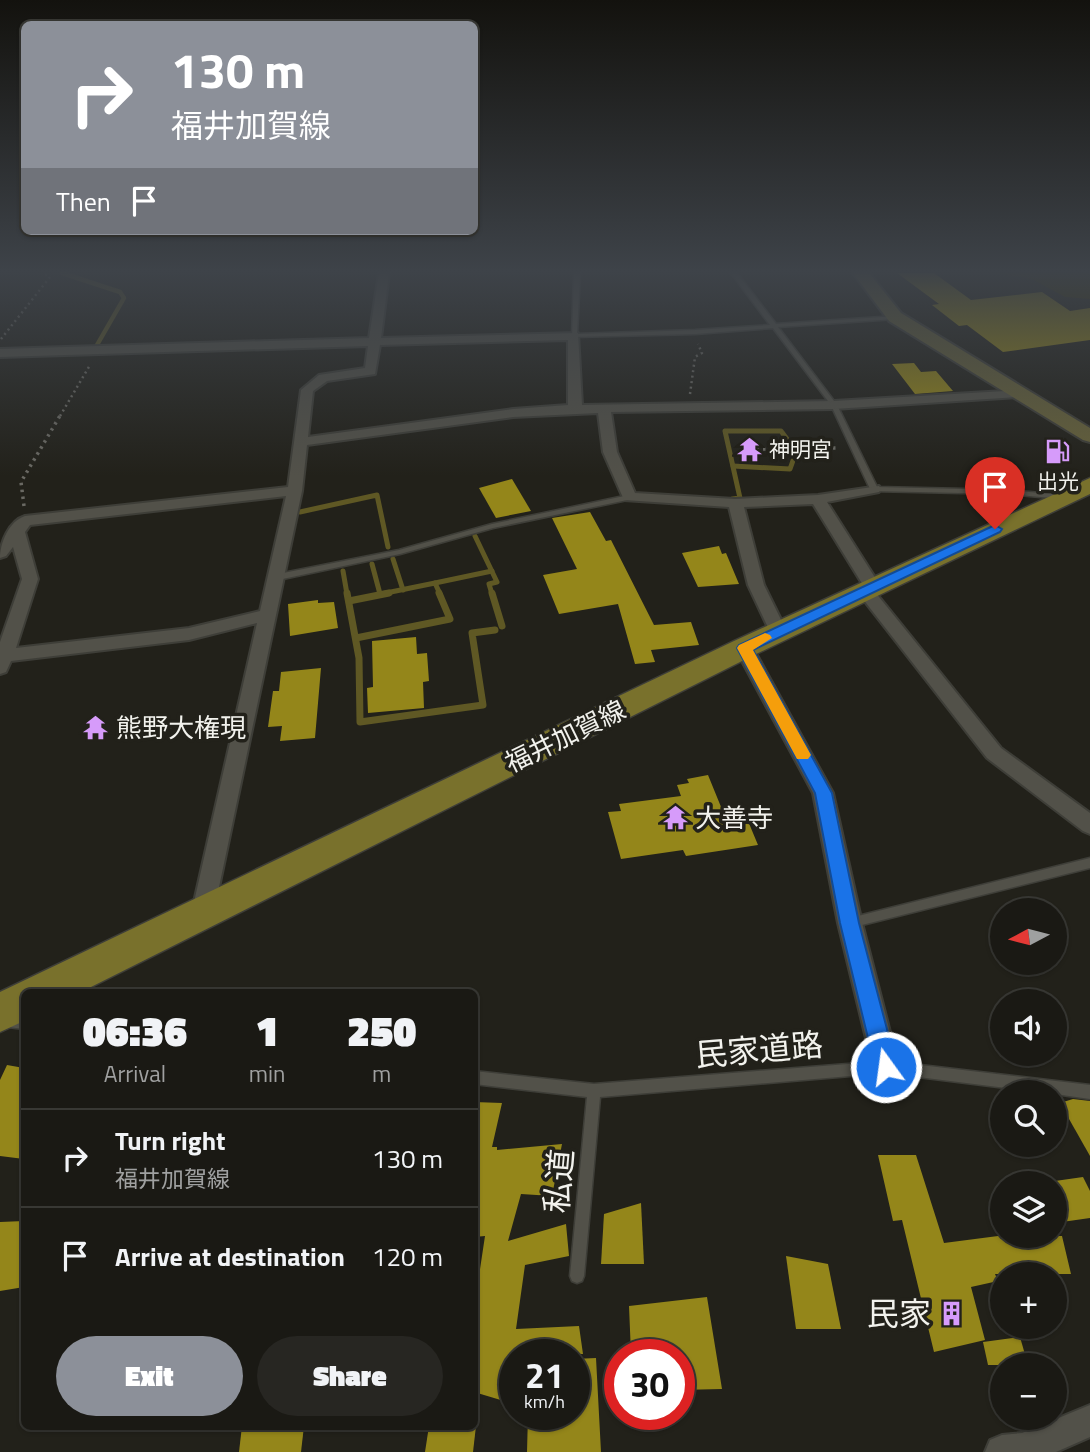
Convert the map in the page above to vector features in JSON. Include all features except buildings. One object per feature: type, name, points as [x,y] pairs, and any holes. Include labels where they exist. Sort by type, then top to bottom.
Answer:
[{"type":"main road","points":[[934,341],[1090,436]]},
{"type":"main road","name":"福井加賀線","points":[[47,989],[744,648],[1076,491]]},
{"type":"main road","points":[[0,1013],[21,1002]]},
{"type":"street","points":[[0,353],[439,341]]},
{"type":"street","points":[[574,341],[575,409]]},
{"type":"street","points":[[203,911],[278,577],[295,491],[307,390],[323,378],[371,371],[375,343]]},
{"type":"street","points":[[302,442],[513,413],[575,409],[834,405],[1019,393]]},
{"type":"street","points":[[604,409],[610,452],[629,497],[735,503],[818,499],[874,489]]},
{"type":"street","points":[[0,553],[21,526],[295,491]]},
{"type":"street","points":[[818,499],[869,589],[994,753],[1090,825]]},
{"type":"street","points":[[735,503],[756,584],[778,632]]},
{"type":"street","points":[[21,526],[30,579],[2,660],[189,634],[269,615]]},
{"type":"street","points":[[744,648],[823,793],[850,923],[886,1067]]},
{"type":"street","points":[[1002,1452],[1022,1450],[1090,1421]]},
{"type":"lane","points":[[784,341],[834,405],[874,489],[1076,491]]},
{"type":"lane","points":[[278,577],[400,552],[492,526],[629,497]]},
{"type":"lane","points":[[850,923],[1090,863]]},
{"type":"lane","points":[[0,1020],[21,1023]]},
{"type":"lane","name":"民家道路","points":[[478,1077],[594,1091],[886,1067],[1090,1092]]},
{"type":"lane","name":"私道","points":[[577,1276],[594,1091]]},
{"type":"path","points":[[688,408],[695,358],[702,353],[698,341]]},
{"type":"path","points":[[21,526],[21,482],[98,351]]},
{"type":"path","points":[[756,449],[855,448]]},
{"type":"path","points":[[117,727],[245,725]]},
{"type":"waterway","points":[[97,345],[99,341]]},
{"type":"waterway","points":[[732,499],[740,498],[725,431],[781,431],[790,443]]},
{"type":"waterway","points":[[733,466],[790,469],[795,455]]},
{"type":"waterway","points":[[300,512],[377,495],[388,547]]},
{"type":"waterway","points":[[475,536],[492,571]]},
{"type":"waterway","points":[[393,559],[403,590]]},
{"type":"waterway","points":[[372,564],[380,594]]},
{"type":"waterway","points":[[343,571],[347,594]]},
{"type":"waterway","points":[[435,583],[492,571]]},
{"type":"waterway","points":[[492,571],[497,582],[489,584],[492,594]]},
{"type":"waterway","points":[[403,590],[435,583]]},
{"type":"waterway","points":[[435,583],[440,594]]},
{"type":"waterway","points":[[381,594],[403,590]]},
{"type":"waterway","points":[[347,593],[359,658],[360,722],[483,705],[472,633],[495,630]]},
{"type":"waterway","points":[[349,601],[389,593]]},
{"type":"waterway","points":[[356,638],[450,619],[439,593]]},
{"type":"waterway","points":[[492,593],[502,626]]},
{"type":"slow traffic","points":[[765,638],[744,648],[803,755]]},
{"type":"place","name":"神明宮","points":[[749,449]]},
{"type":"place","name":"出光","points":[[1058,452]]},
{"type":"place","name":"熊野大権現","points":[[96,727]]},
{"type":"place","name":"大善寺","points":[[675,817]]},
{"type":"place","name":"民家","points":[[951,1313]]},
{"type":"route","points":[[886,1067],[850,923],[823,793],[744,648],[995,529]]}]
